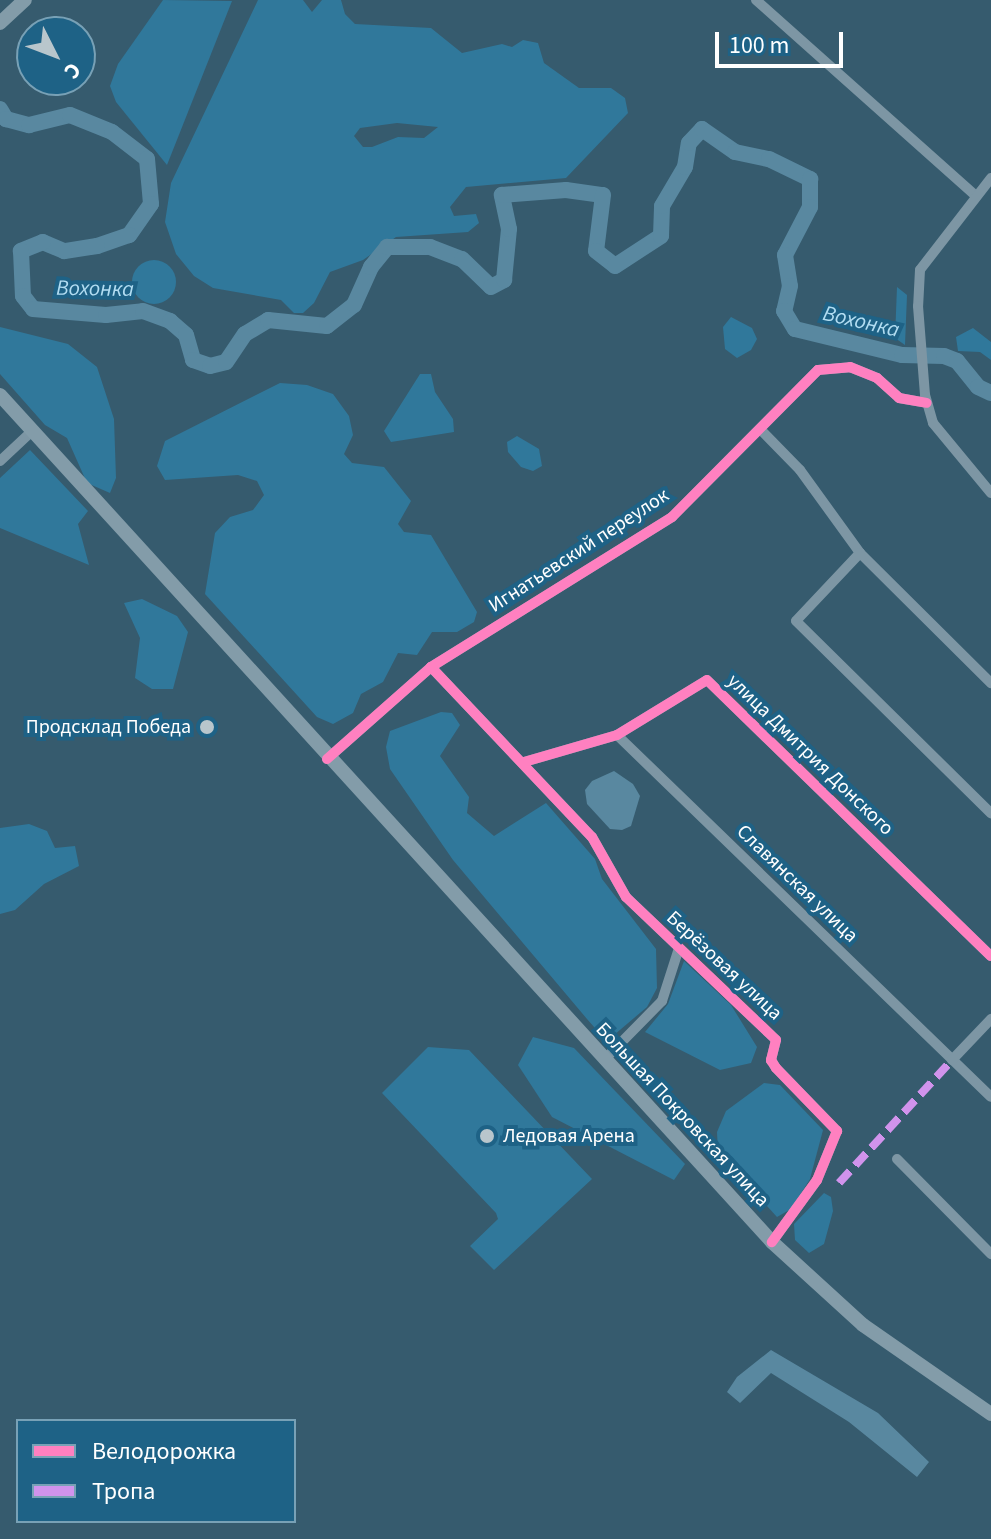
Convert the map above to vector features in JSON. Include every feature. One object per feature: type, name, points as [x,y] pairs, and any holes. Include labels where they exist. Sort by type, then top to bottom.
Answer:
[{"type":"main road","points":[[0,23],[25,0]]},
{"type":"main road","name":"Большая Покровская улица","points":[[0,395],[327,759],[772,1242],[853,1317],[991,1414]]},
{"type":"street","points":[[756,0],[976,196]]},
{"type":"street","points":[[991,178],[920,270],[920,326],[926,399],[947,445],[991,493]]},
{"type":"street","name":"Игнатьевский переулок","points":[[327,759],[431,667],[672,517],[818,370],[835,366],[877,378],[899,398],[926,399]]},
{"type":"street","points":[[760,429],[800,470],[860,553],[991,683]]},
{"type":"street","points":[[0,461],[31,432]]},
{"type":"street","points":[[860,553],[796,621],[991,813]]},
{"type":"street","points":[[431,667],[524,762]]},
{"type":"street","name":"улица Дмитрия Донского","points":[[524,762],[617,735],[707,680],[991,956]]},
{"type":"street","name":"Славянская улица","points":[[617,735],[991,1097]]},
{"type":"street","name":"Берёзовая улица","points":[[524,762],[592,837],[626,897],[776,1040],[771,1060],[776,1068],[837,1131],[817,1180],[772,1242]]},
{"type":"street","points":[[604,1060],[662,1001],[679,948]]},
{"type":"street","points":[[952,1060],[991,1019]]},
{"type":"street","points":[[897,1159],[991,1254]]},
{"type":"shaded area","points":[[163,0],[232,1],[167,165],[116,102],[110,86],[118,64]]},
{"type":"shaded area","points":[[258,0],[303,0],[312,12],[322,0],[341,0],[345,14],[355,24],[431,28],[462,53],[502,44],[512,47],[523,40],[538,43],[544,63],[579,88],[611,88],[625,98],[628,113],[566,178],[466,187],[450,207],[454,216],[476,214],[479,223],[468,232],[396,237],[363,260],[330,272],[314,303],[303,313],[294,313],[281,300],[213,288],[194,276],[176,254],[165,222],[171,183]],"holes":[[[397,123],[438,127],[424,138],[398,137],[372,147],[363,147],[354,136],[360,128]]]},
{"type":"shaded area","points":[[154,260],[169,267],[176,282],[169,297],[154,304],[139,297],[132,282],[139,267]]},
{"type":"shaded area","points":[[897,287],[907,295],[905,345],[895,338]]},
{"type":"shaded area","points":[[731,317],[752,328],[757,339],[751,350],[737,358],[725,349],[723,327]]},
{"type":"shaded area","points":[[0,327],[68,344],[97,367],[114,419],[116,478],[110,493],[87,483],[67,438],[45,425],[0,374]]},
{"type":"shaded area","points":[[973,328],[991,342],[991,360],[980,352],[958,351],[956,337]]},
{"type":"shaded area","points":[[420,374],[431,374],[435,392],[453,419],[454,432],[391,442],[384,431]]},
{"type":"shaded area","points":[[280,383],[307,385],[333,394],[349,416],[353,435],[344,454],[352,463],[384,467],[411,501],[398,524],[404,532],[431,535],[477,612],[474,622],[457,632],[432,632],[417,655],[398,653],[383,682],[361,694],[353,713],[333,724],[317,717],[205,594],[215,533],[230,517],[253,510],[264,495],[257,481],[238,475],[165,480],[157,466],[165,441]]},
{"type":"shaded area","points":[[517,436],[539,449],[542,466],[533,471],[521,467],[508,452],[507,442]]},
{"type":"shaded area","points":[[30,450],[88,511],[78,524],[89,565],[0,528],[0,478]]},
{"type":"shaded area","points":[[142,599],[177,616],[188,632],[173,689],[152,689],[135,678],[140,638],[124,603]]},
{"type":"shaded area","points":[[441,712],[452,713],[460,725],[440,756],[469,797],[467,813],[494,836],[546,803],[595,859],[602,879],[656,949],[657,988],[647,1007],[614,1035],[602,1036],[453,860],[390,769],[386,747],[390,731]]},
{"type":"shaded area","points":[[614,771],[633,784],[640,796],[631,826],[622,830],[610,829],[587,804],[585,790],[592,781]]},
{"type":"shaded area","points":[[29,824],[47,831],[55,848],[75,846],[79,866],[44,884],[15,910],[0,914],[0,828]]},
{"type":"shaded area","points":[[684,961],[731,1005],[757,1047],[751,1063],[720,1070],[645,1032],[668,1004]]},
{"type":"shaded area","points":[[533,1037],[574,1048],[685,1164],[674,1180],[552,1117],[518,1065]]},
{"type":"shaded area","name":"Ледовая Арена","points":[[428,1047],[469,1050],[592,1179],[494,1270],[470,1246],[498,1219],[496,1213],[382,1093]]},
{"type":"shaded area","points":[[764,1083],[780,1085],[823,1130],[810,1179],[791,1209],[777,1217],[718,1152],[717,1132],[726,1111]]},
{"type":"shaded area","points":[[824,1193],[831,1197],[833,1211],[824,1244],[809,1253],[795,1240],[794,1224]]},
{"type":"shaded area","points":[[771,1350],[878,1413],[929,1462],[917,1477],[849,1422],[771,1373],[740,1403],[727,1392],[737,1377]]},
{"type":"waterway","name":"Вохонка","points":[[0,109],[6,119],[29,125],[70,115],[112,132],[147,159],[151,204],[129,235],[97,246],[64,251],[43,242],[21,251],[23,296],[33,309],[106,315],[143,311],[170,321],[186,335],[193,360],[210,366],[226,362],[245,334],[268,320],[327,326],[354,305],[371,267],[387,247],[430,247],[462,259],[491,287],[504,280],[509,229],[502,195],[566,190],[603,195],[596,251],[615,266],[661,236],[662,206],[685,167],[689,143],[702,129],[735,152],[769,159],[810,179],[810,207],[785,255],[790,286],[784,311],[795,329],[902,355],[944,356],[957,361],[978,387],[991,393]]},
{"type":"marked path","points":[[839,1183],[952,1060]]},
{"type":"cycle path","points":[[327,759],[431,667],[672,517],[818,370],[850,367],[877,378],[899,398],[927,403]]},
{"type":"cycle path","points":[[431,667],[592,837],[626,897],[776,1040],[771,1060],[776,1068],[837,1131],[817,1180],[772,1242]]},
{"type":"cycle path","points":[[524,762],[617,735],[707,680],[991,956]]},
{"type":"place","name":"Продсклад Победа","points":[[207,727]]},
{"type":"place","name":"Ледовая Арена","points":[[487,1136]]}]
